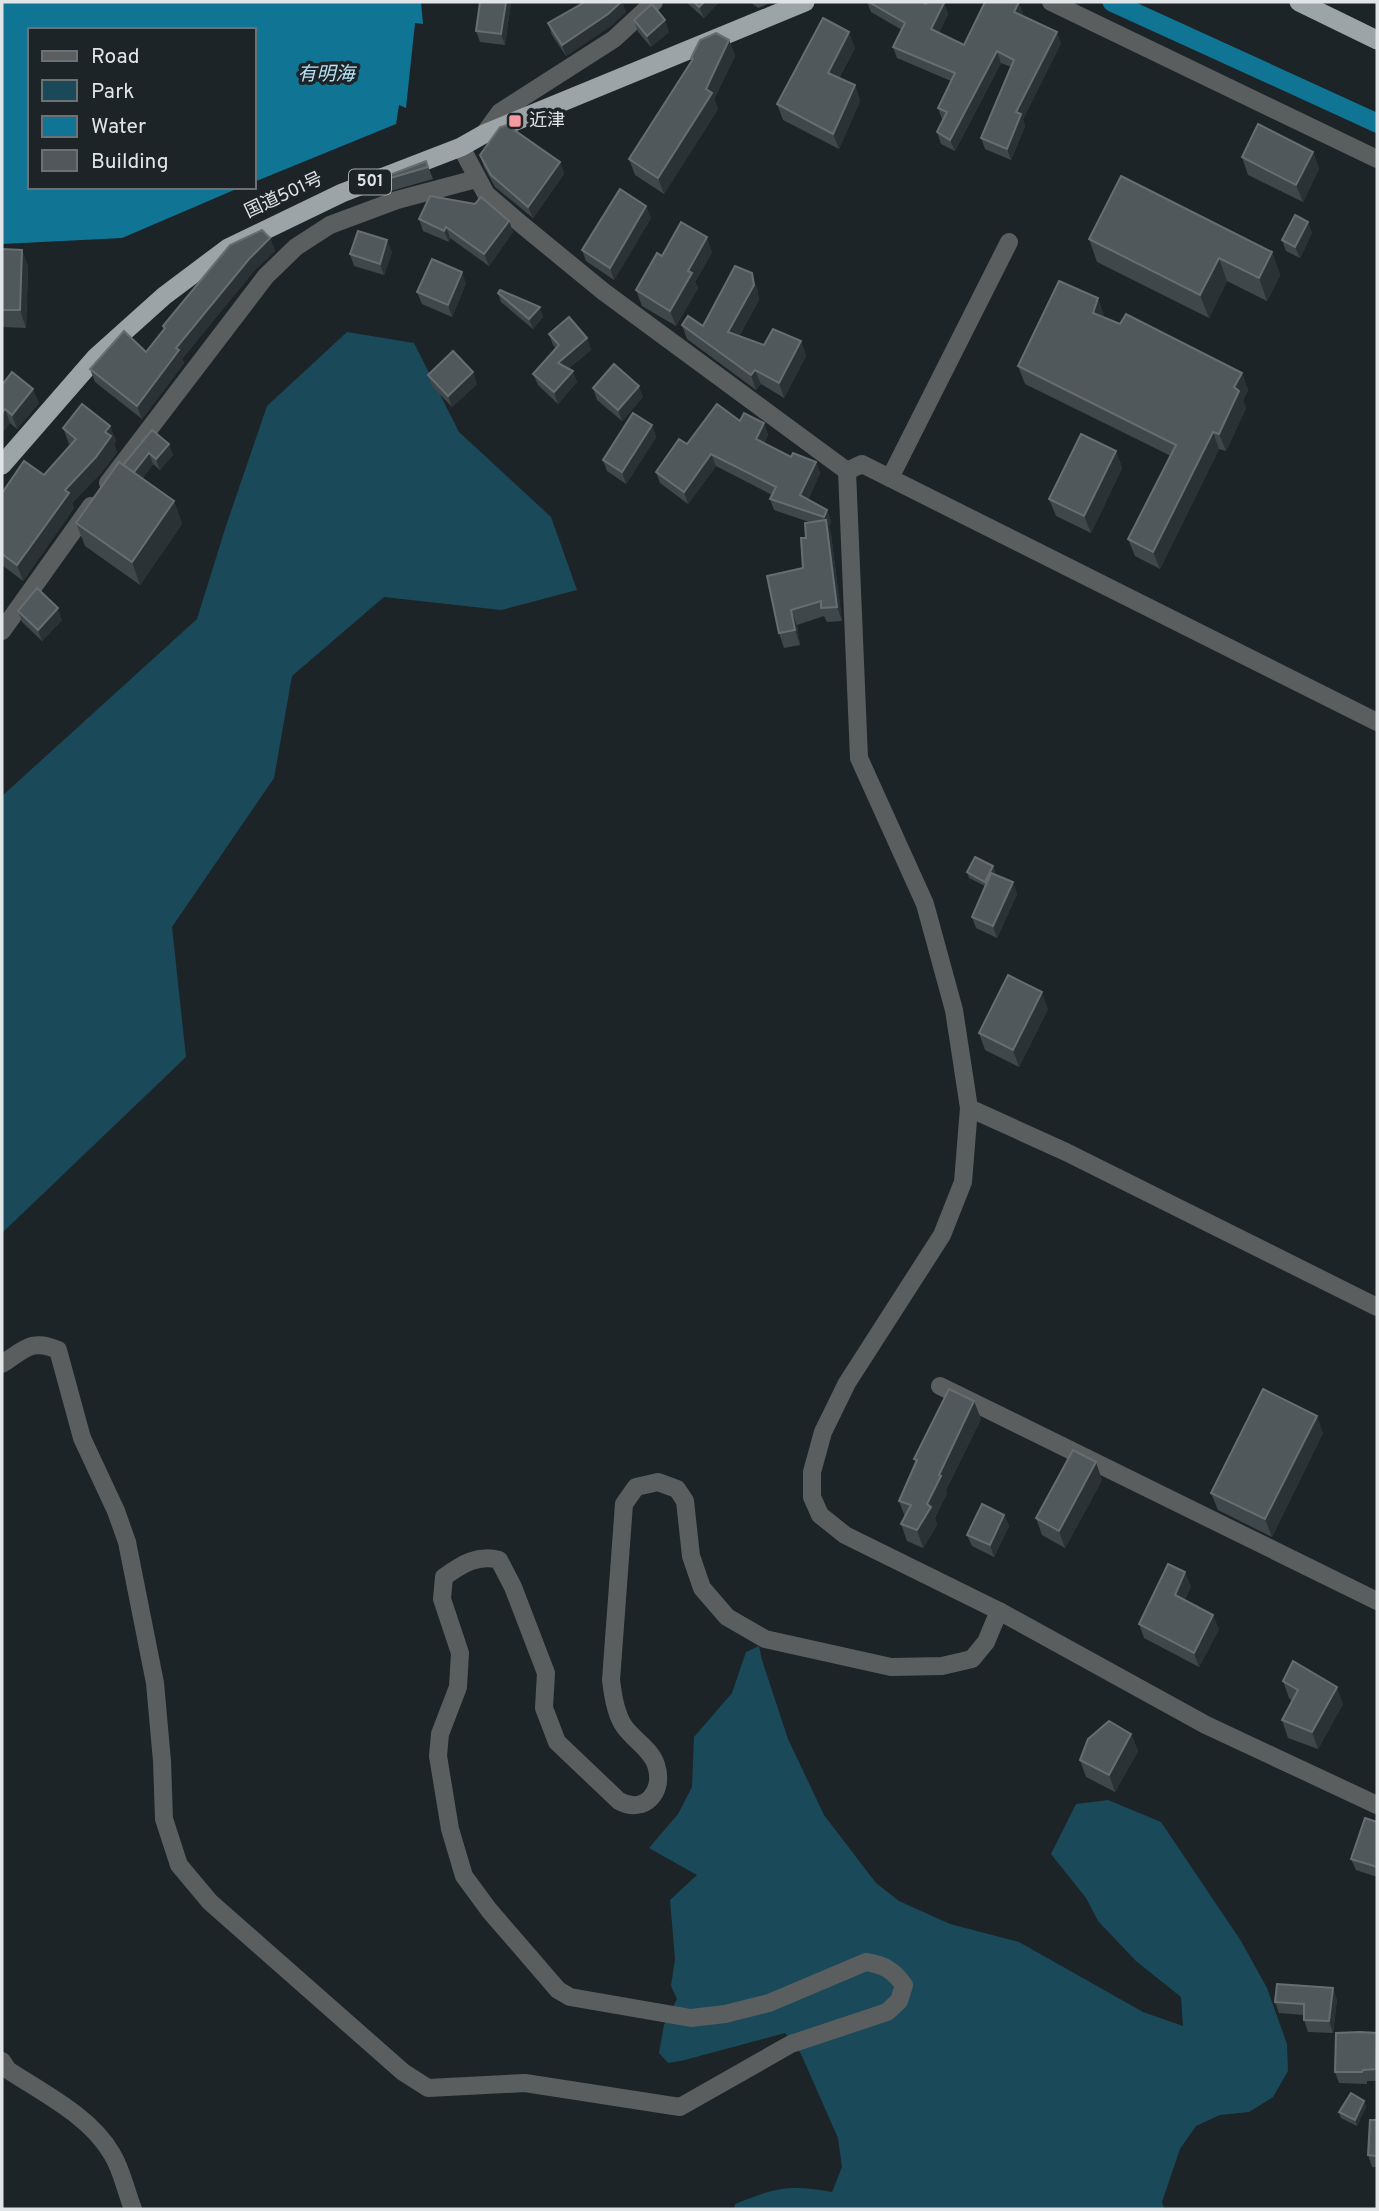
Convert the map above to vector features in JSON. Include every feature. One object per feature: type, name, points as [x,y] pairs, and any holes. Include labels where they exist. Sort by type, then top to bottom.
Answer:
[{"type":"highway","name":"国道501号","points":[[2,464],[96,357],[164,296],[228,248],[342,193],[461,147],[484,134],[805,2]]},
{"type":"highway","points":[[1299,2],[1377,40]]},
{"type":"street","points":[[484,134],[500,112],[614,39],[654,2]]},
{"type":"street","points":[[1051,2],[1377,159]]},
{"type":"street","points":[[461,147],[486,194],[604,292],[847,471]]},
{"type":"street","points":[[2,631],[115,473],[266,275],[296,247],[330,225],[397,200],[476,179]]},
{"type":"street","points":[[890,478],[1009,242]]},
{"type":"street","points":[[847,471],[862,464],[1377,722]]},
{"type":"street","points":[[847,471],[859,758],[925,904],[954,1010],[969,1108],[963,1182],[952,1214],[942,1235],[847,1383],[823,1432],[812,1472],[813,1497],[820,1515],[845,1535],[999,1611],[1206,1725],[1377,1805]]},
{"type":"street","points":[[969,1108],[1066,1152],[1377,1307]]},
{"type":"street","points":[[2,1364],[33,1344],[46,1344],[58,1350],[82,1438],[116,1511],[127,1542],[155,1683],[164,1819],[179,1865],[210,1902],[403,2072],[428,2088],[525,2083],[680,2107],[791,2044],[887,2012],[899,2001],[904,1985],[896,1973],[882,1965],[866,1962],[769,2003],[725,2014],[691,2018],[570,1997],[558,1990],[489,1910],[464,1876],[450,1829],[439,1755],[440,1734],[457,1687],[460,1653],[442,1599],[444,1577],[464,1563],[487,1557],[499,1560],[513,1587],[546,1673],[544,1708],[557,1742],[619,1801],[629,1807],[644,1804],[656,1792],[659,1775],[656,1762],[622,1724],[611,1681],[624,1504],[636,1487],[658,1482],[677,1489],[685,1501],[691,1556],[702,1588],[727,1617],[765,1639],[891,1667],[942,1666],[972,1659],[986,1642],[999,1611]]},
{"type":"street","points":[[940,1386],[1377,1601]]},
{"type":"street","points":[[2,2062],[8,2070],[69,2111],[96,2133],[113,2155],[133,2209]]},
{"type":"green space","points":[[347,332],[414,343],[459,432],[551,517],[577,590],[501,610],[384,597],[292,676],[274,778],[172,927],[186,1057],[2,1233],[2,796],[197,619],[267,406]]},
{"type":"green space","points":[[759,1646],[788,1739],[824,1815],[876,1883],[899,1901],[950,1924],[1019,1942],[1143,2012],[1183,2026],[1181,1997],[1136,1961],[1098,1921],[1086,1898],[1051,1854],[1076,1804],[1108,1800],[1161,1822],[1241,1941],[1267,1988],[1287,2044],[1288,2071],[1273,2097],[1249,2112],[1220,2115],[1196,2126],[1180,2149],[1162,2202],[1164,2209],[734,2209],[735,2204],[782,2189],[804,2188],[832,2192],[842,2167],[838,2138],[801,2054],[785,2033],[681,2061],[668,2063],[659,2053],[664,2025],[677,1999],[671,1986],[675,1959],[670,1900],[697,1875],[649,1848],[678,1814],[692,1787],[694,1737],[732,1693],[746,1652]]},
{"type":"water","name":"有明海","points":[[2,2],[421,2],[423,24],[415,23],[406,108],[399,105],[396,124],[256,181],[256,28],[28,28],[28,189],[236,189],[122,238],[2,244]]},
{"type":"building","points":[[480,2],[506,2],[501,34],[476,31]]},
{"type":"building","points":[[585,2],[621,2],[562,45],[548,23]]},
{"type":"building","points":[[869,2],[942,2],[944,3],[931,29],[964,45],[985,2],[1019,2],[1014,12],[1057,32],[1016,112],[1021,114],[1007,149],[981,138],[1014,60],[997,51],[950,140],[937,132],[947,112],[938,108],[955,73],[893,47],[905,23]]},
{"type":"building","points":[[652,4],[665,20],[647,36],[634,20]]},
{"type":"building","points":[[823,18],[849,32],[828,73],[855,85],[833,134],[777,104]]},
{"type":"building","points":[[716,33],[729,40],[706,89],[712,93],[658,178],[629,159],[693,59],[691,58],[700,40]]},
{"type":"building","points":[[1258,124],[1313,152],[1296,185],[1242,157]]},
{"type":"building","points":[[507,125],[560,162],[528,207],[491,175],[480,155],[500,127]]},
{"type":"building","points":[[426,161],[428,167],[380,181],[379,179]]},
{"type":"building","points":[[1121,176],[1272,252],[1259,278],[1219,258],[1200,295],[1089,239]]},
{"type":"building","points":[[620,189],[646,206],[610,268],[582,250]]},
{"type":"building","points":[[430,196],[475,204],[481,197],[509,221],[484,254],[446,227],[444,231],[419,219]]},
{"type":"building","points":[[1295,215],[1308,222],[1295,247],[1282,240]]},
{"type":"building","points":[[681,222],[707,237],[688,271],[692,273],[670,311],[636,290],[657,253],[662,256]]},
{"type":"building","points":[[262,230],[270,238],[249,259],[176,348],[179,350],[137,406],[90,369],[124,331],[146,352],[165,328],[163,326],[230,245]]},
{"type":"building","points":[[358,231],[387,240],[380,264],[350,254]]},
{"type":"building","points":[[2,249],[22,250],[20,310],[2,310]]},
{"type":"building","points":[[432,259],[462,272],[448,305],[417,292]]},
{"type":"building","points":[[735,266],[752,273],[754,285],[728,332],[764,345],[773,329],[801,341],[779,383],[755,370],[751,375],[682,325],[688,316],[703,326]]},
{"type":"building","points":[[1059,281],[1098,298],[1093,313],[1120,324],[1126,314],[1242,373],[1234,387],[1239,391],[1219,434],[1213,432],[1153,552],[1128,539],[1176,445],[1018,366]]},
{"type":"building","points":[[500,290],[540,307],[529,319],[498,293]]},
{"type":"building","points":[[569,317],[587,338],[558,363],[573,371],[554,392],[533,374],[559,345],[549,334]]},
{"type":"building","points":[[453,351],[473,372],[448,396],[428,375]]},
{"type":"building","points":[[614,364],[639,386],[618,410],[593,388]]},
{"type":"building","points":[[12,372],[33,389],[12,415],[5,409],[2,413],[2,385]]},
{"type":"building","points":[[82,404],[110,426],[105,432],[111,436],[96,457],[65,490],[69,493],[17,565],[2,554],[2,493],[24,461],[44,475],[76,439],[63,428]]},
{"type":"building","points":[[717,404],[740,421],[744,413],[764,423],[756,439],[791,457],[793,453],[816,462],[800,495],[827,510],[824,517],[770,499],[776,487],[711,454],[684,492],[656,472],[679,439],[687,444]]},
{"type":"building","points":[[633,413],[652,425],[622,472],[603,460]]},
{"type":"building","points":[[152,430],[169,444],[156,459],[149,453],[134,472],[123,465]]},
{"type":"building","points":[[1081,434],[1116,451],[1084,516],[1049,499]]},
{"type":"building","points":[[119,462],[174,501],[132,562],[76,523]]},
{"type":"building","points":[[826,520],[837,607],[821,608],[821,601],[791,610],[795,630],[779,633],[767,576],[803,568],[801,538],[806,538],[805,523]]},
{"type":"building","points":[[37,588],[58,608],[38,630],[18,611]]},
{"type":"building","points":[[975,857],[993,866],[985,882],[967,872]]},
{"type":"building","points":[[991,873],[1013,882],[993,926],[972,917]]},
{"type":"building","points":[[1008,975],[1042,992],[1013,1050],[979,1033]]},
{"type":"building","points":[[949,1389],[974,1401],[927,1504],[931,1507],[917,1530],[901,1524],[911,1505],[899,1501],[917,1460],[914,1459]]},
{"type":"building","points":[[1263,1389],[1317,1416],[1265,1519],[1211,1493]]},
{"type":"building","points":[[1073,1450],[1096,1462],[1059,1531],[1036,1518]]},
{"type":"building","points":[[982,1504],[1004,1515],[990,1545],[967,1535]]},
{"type":"building","points":[[1168,1564],[1185,1572],[1175,1595],[1213,1615],[1194,1653],[1139,1624]]},
{"type":"building","points":[[1293,1661],[1337,1687],[1312,1732],[1282,1720],[1298,1690],[1283,1681]]},
{"type":"building","points":[[1109,1721],[1131,1734],[1109,1775],[1080,1760],[1088,1739]]},
{"type":"building","points":[[1365,1818],[1377,1822],[1377,1867],[1351,1859]]},
{"type":"building","points":[[1277,1984],[1333,1988],[1329,2021],[1304,2020],[1304,2004],[1275,2002]]},
{"type":"building","points":[[1336,2033],[1377,2033],[1376,2069],[1335,2072]]},
{"type":"building","points":[[1351,2093],[1364,2101],[1355,2120],[1339,2112]]},
{"type":"building","points":[[1370,2120],[1377,2120],[1377,2156],[1368,2155]]},
{"type":"waterway","points":[[1112,2],[1377,123]]},
{"type":"place","name":"近津","points":[[515,121]]}]
